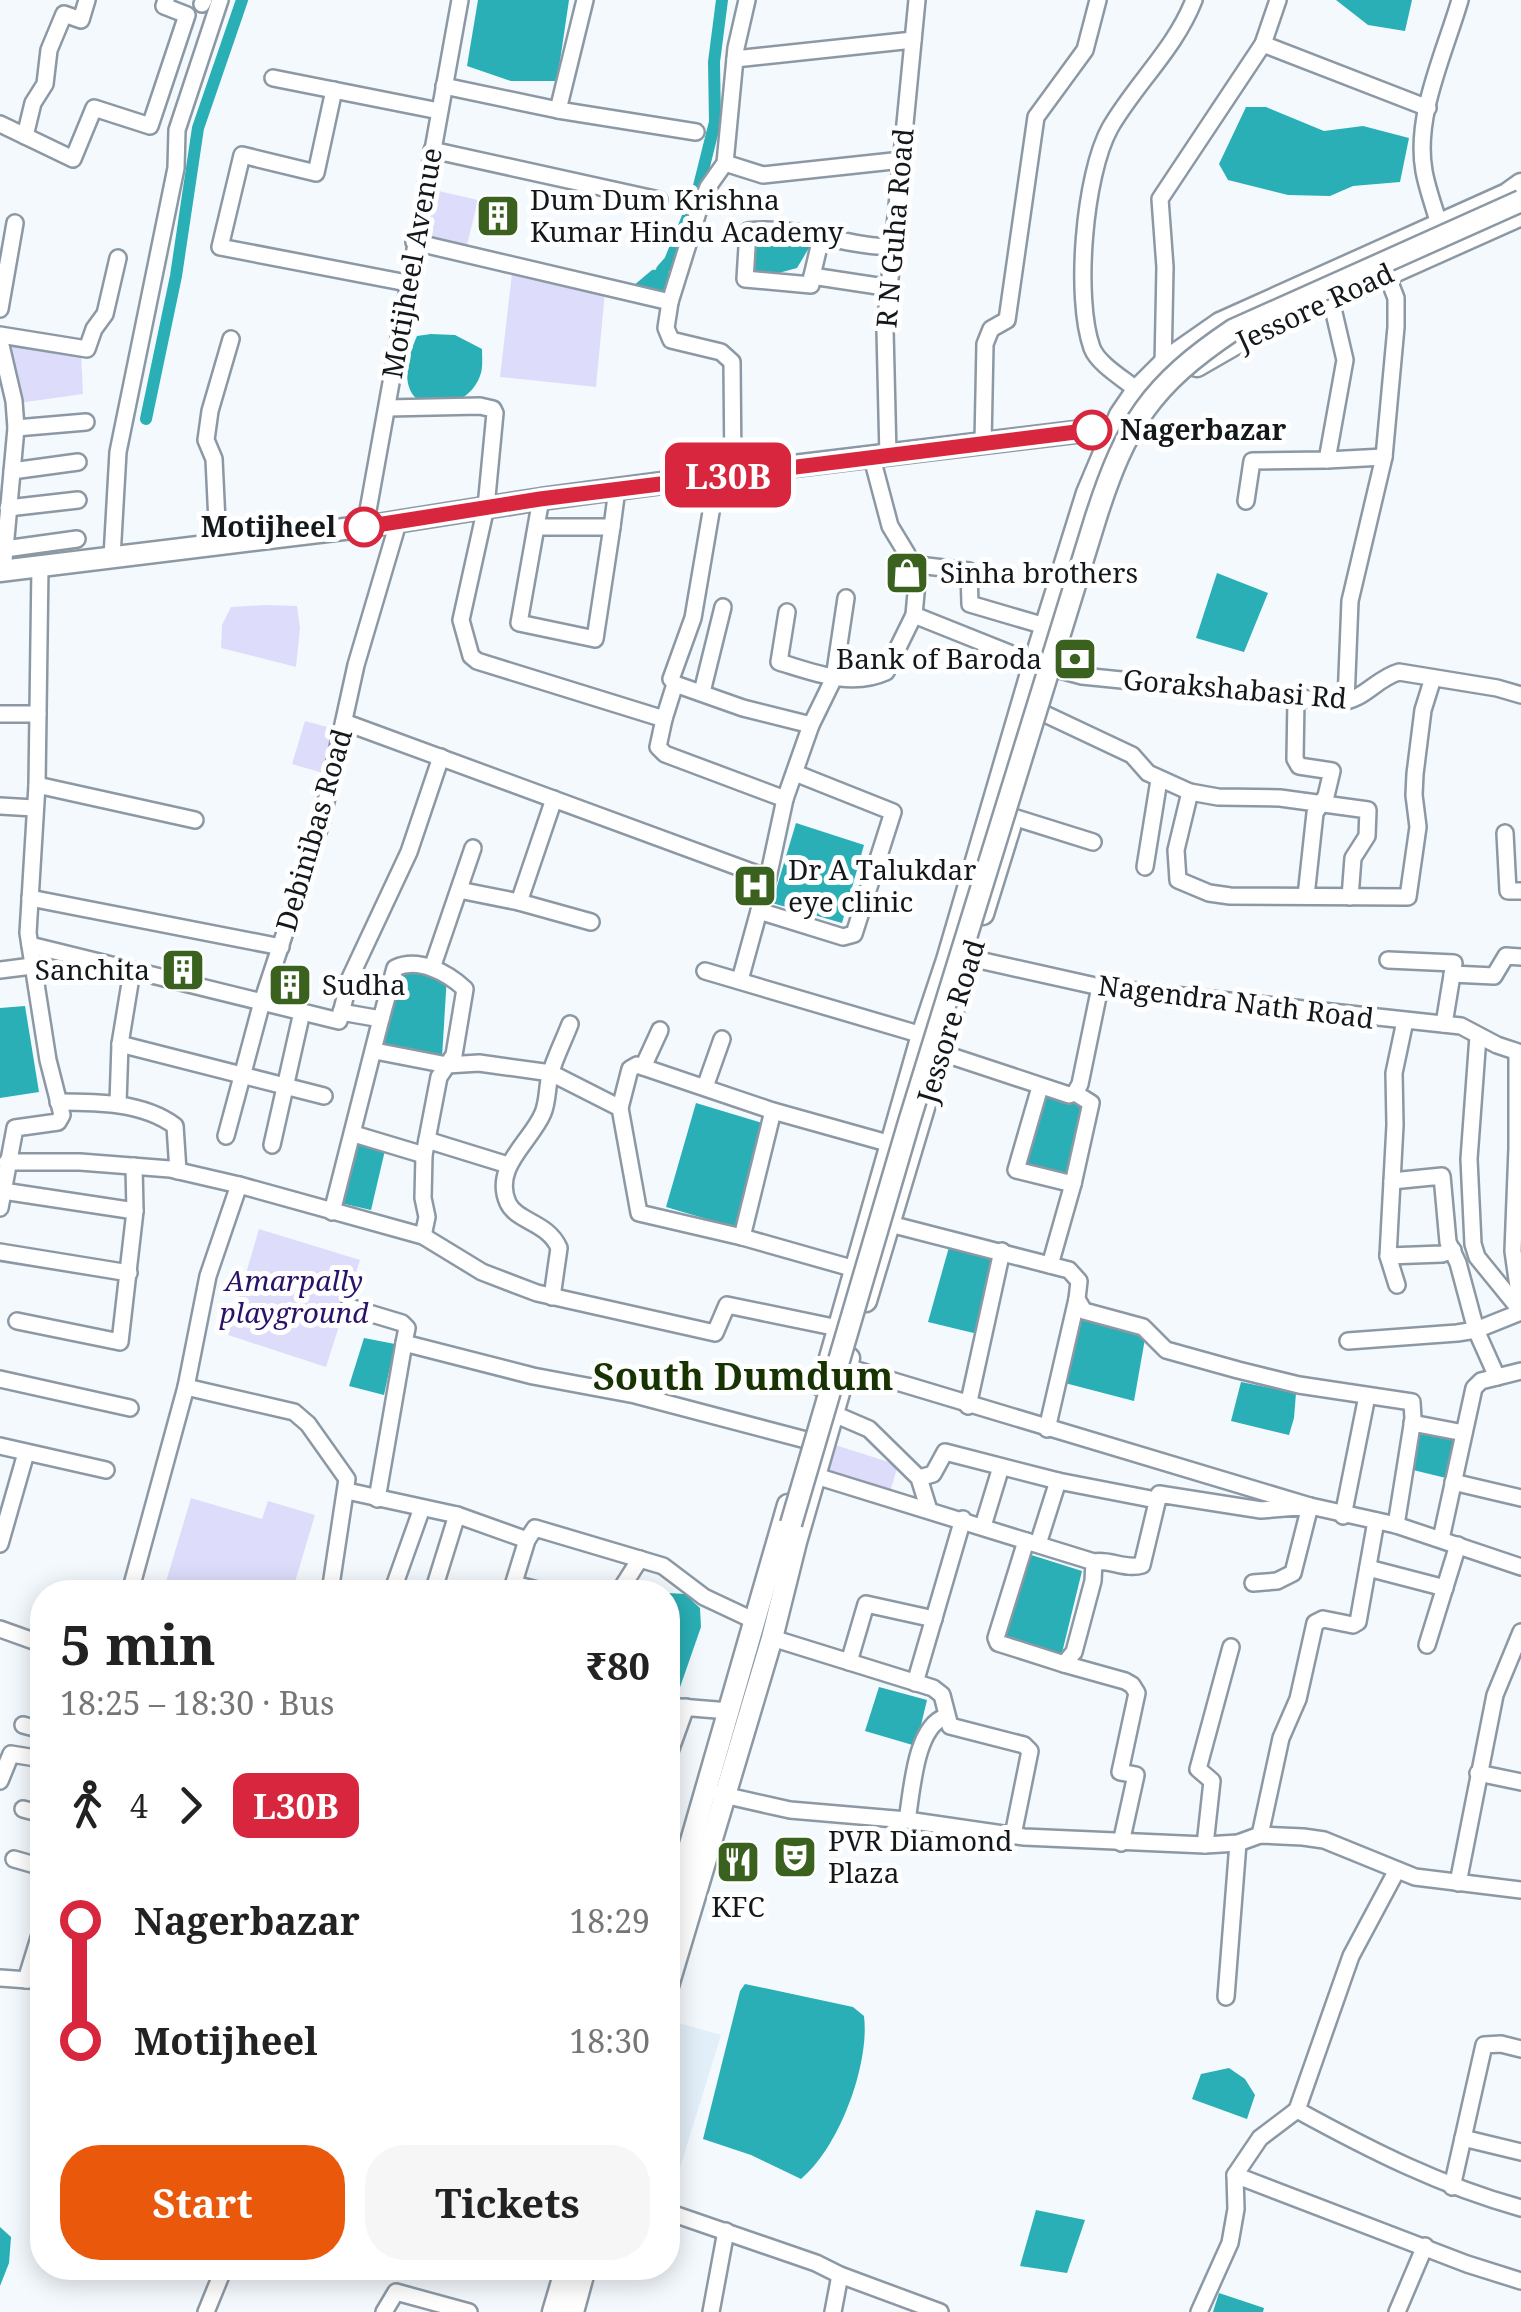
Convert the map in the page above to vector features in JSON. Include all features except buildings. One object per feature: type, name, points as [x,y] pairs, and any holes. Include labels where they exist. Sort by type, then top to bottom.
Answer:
[{"type":"main road","name":"Jessore Road","points":[[680,1887],[772,1638],[806,1440],[1034,663],[1087,493],[1113,428],[1137,390],[1192,339],[1507,194],[1521,184]]},
{"type":"main road","points":[[789,1535],[909,1122],[1112,466],[1130,429],[1167,380],[1233,330],[1521,201]]},
{"type":"main road","name":"Jessore Road","points":[[680,1934],[714,1792],[728,1711],[754,1621],[816,1476],[1058,670],[1116,484],[1136,436],[1178,382],[1218,352],[1521,215]]},
{"type":"main road","points":[[2,571],[364,527],[540,499],[983,443],[1113,428],[1136,436]]},
{"type":"main road","points":[[553,2312],[562,2280]]},
{"type":"main road","points":[[573,2312],[582,2280]]},
{"type":"street","points":[[25,136],[33,103],[45,84],[50,50],[64,14],[81,20],[87,0]]},
{"type":"street","points":[[0,124],[73,159],[94,108],[150,126],[187,16],[164,6],[166,0]]},
{"type":"street","points":[[112,558],[118,452],[176,168],[178,130],[220,0]]},
{"type":"street","name":"Motijheel Avenue","points":[[364,527],[460,0]]},
{"type":"street","points":[[558,110],[584,0]]},
{"type":"street","points":[[671,680],[693,618],[725,475],[732,362],[722,352],[671,340],[666,328],[698,209],[725,164],[735,59],[747,0]]},
{"type":"street","name":"R N Guha Road","points":[[910,564],[890,526],[880,457],[885,330],[917,0]]},
{"type":"street","points":[[983,443],[985,344],[991,329],[1006,320],[1036,117],[1085,50],[1098,0]]},
{"type":"street","points":[[1137,390],[1096,355],[1091,343],[1086,298],[1086,208],[1098,155],[1110,128],[1184,26],[1194,0]]},
{"type":"street","points":[[1178,382],[1162,365],[1165,267],[1160,199],[1263,44],[1278,0]]},
{"type":"street","points":[[1439,224],[1423,168],[1428,108],[1460,0]]},
{"type":"street","points":[[735,59],[912,40]]},
{"type":"street","points":[[1263,44],[1428,108]]},
{"type":"street","points":[[273,78],[439,111]]},
{"type":"street","points":[[444,86],[558,110],[696,132]]},
{"type":"street","points":[[334,90],[316,173],[242,155],[220,247],[407,282]]},
{"type":"street","points":[[432,150],[659,200]]},
{"type":"street","points":[[725,164],[763,175],[902,160]]},
{"type":"street","points":[[0,309],[6,241],[14,224]]},
{"type":"street","points":[[821,238],[811,284],[744,279],[748,230],[778,227],[821,238],[896,247]]},
{"type":"street","name":"Motijheel Avenue","points":[[414,242],[670,302]]},
{"type":"street","points":[[2,571],[16,428],[0,338],[87,349],[94,329],[106,314],[118,258]]},
{"type":"street","points":[[1346,702],[1350,601],[1384,457],[1396,327],[1396,298],[1387,274]]},
{"type":"street","points":[[812,276],[891,288]]},
{"type":"street","points":[[1327,460],[1345,360],[1332,300]]},
{"type":"street","points":[[218,543],[214,458],[206,440],[230,339]]},
{"type":"street","points":[[387,408],[494,409],[496,429],[486,507],[461,620],[472,656],[477,661],[664,719]]},
{"type":"street","points":[[16,428],[86,422]]},
{"type":"street","points":[[1246,501],[1252,462],[1384,457]]},
{"type":"street","points":[[12,471],[78,462]]},
{"type":"street","points":[[540,499],[519,623],[592,640],[596,636],[617,489]]},
{"type":"street","points":[[8,508],[78,500]]},
{"type":"street","name":"Debinibas Road","points":[[226,1136],[262,1002],[322,820],[356,665],[398,522]]},
{"type":"street","points":[[536,528],[612,526]]},
{"type":"street","points":[[4,549],[76,539]]},
{"type":"street","points":[[788,612],[779,662],[834,678],[886,672],[914,615],[917,582],[910,564],[969,570],[970,604],[1046,626]]},
{"type":"street","points":[[40,566],[30,945],[48,1060],[62,1115],[58,1122],[14,1128],[2,1199],[135,1212]]},
{"type":"street","points":[[740,980],[768,878],[784,799],[811,725],[834,678],[846,598]]},
{"type":"street","points":[[702,692],[723,607]]},
{"type":"street","name":"Gorakshabasi Rd","points":[[914,615],[1034,663],[1082,676],[1346,702],[1360,698],[1392,674],[1412,673],[1521,695]]},
{"type":"street","points":[[1190,792],[1176,850],[1178,880],[1219,894],[1399,899],[1411,894],[1418,827],[1415,774],[1423,710],[1433,678]]},
{"type":"street","points":[[784,799],[665,754],[658,746],[675,684],[743,708],[811,725]]},
{"type":"street","points":[[1296,699],[1299,766],[1332,771],[1326,796],[1315,812],[1306,896]]},
{"type":"street","points":[[0,714],[38,714]]},
{"type":"street","points":[[1045,714],[1132,755],[1148,773],[1190,792],[1280,798],[1368,810],[1367,836],[1353,858],[1350,896]]},
{"type":"street","points":[[344,722],[768,878]]},
{"type":"street","points":[[30,945],[339,1020],[350,978],[408,852],[441,757]]},
{"type":"street","points":[[759,911],[843,937],[854,934],[893,812],[795,773]]},
{"type":"street","points":[[1145,867],[1159,780]]},
{"type":"street","points":[[37,786],[195,820]]},
{"type":"street","points":[[519,902],[554,799]]},
{"type":"street","points":[[0,806],[34,808]]},
{"type":"street","points":[[1013,817],[1093,842]]},
{"type":"street","points":[[1505,833],[1508,892],[1521,891]]},
{"type":"street","points":[[432,968],[473,848]]},
{"type":"street","points":[[459,890],[590,922]]},
{"type":"street","points":[[30,898],[281,947]]},
{"type":"street","points":[[1452,974],[1494,976],[1506,956],[1521,957]]},
{"type":"street","name":"Nagendra Nath Road","points":[[947,960],[970,958],[1100,987],[1460,1026],[1519,1053]]},
{"type":"street","points":[[1388,960],[1454,963],[1444,1024]]},
{"type":"street","points":[[332,1212],[395,968],[404,964],[432,968],[450,974],[465,990],[454,1055],[439,1077],[425,1147],[424,1236]]},
{"type":"street","points":[[0,970],[32,966]]},
{"type":"street","points":[[706,971],[922,1035],[942,1052],[1068,1095],[1075,1093],[1080,1084],[1100,987]]},
{"type":"street","points":[[118,1103],[120,1044],[132,972]]},
{"type":"street","points":[[272,1145],[302,1012]]},
{"type":"street","points":[[341,1012],[380,1019]]},
{"type":"street","points":[[1396,1285],[1388,1256],[1394,1073],[1406,1021]]},
{"type":"street","points":[[552,1297],[559,1248],[543,1226],[513,1210],[506,1200],[508,1165],[543,1113],[550,1074],[570,1024]]},
{"type":"street","points":[[644,1068],[660,1030]]},
{"type":"street","points":[[1478,1036],[1469,1159],[1473,1244],[1476,1257],[1521,1310]]},
{"type":"street","points":[[705,1087],[722,1039]]},
{"type":"street","points":[[120,1044],[324,1096]]},
{"type":"street","points":[[375,1051],[447,1065],[479,1063],[550,1074],[620,1108]]},
{"type":"street","points":[[1519,1053],[1512,1251],[1521,1310]]},
{"type":"street","points":[[855,1270],[742,1237],[639,1213],[620,1108],[630,1069],[637,1065],[774,1111],[890,1144]]},
{"type":"street","points":[[1040,1087],[1016,1170],[1073,1184]]},
{"type":"street","points":[[1050,1265],[1091,1103],[1075,1093]]},
{"type":"street","points":[[58,1102],[118,1103],[168,1120],[176,1126],[178,1170]]},
{"type":"street","points":[[742,1237],[774,1111]]},
{"type":"street","points":[[354,1134],[508,1165]]},
{"type":"street","points":[[7,1162],[80,1162],[178,1170],[424,1236],[482,1272],[552,1297],[714,1333],[727,1305],[838,1328]]},
{"type":"street","points":[[17,1321],[120,1342],[135,1212],[134,1166]]},
{"type":"street","points":[[1392,1181],[1442,1176],[1446,1234],[1476,1330],[1496,1377]]},
{"type":"street","points":[[133,1580],[186,1387],[208,1276],[239,1185]]},
{"type":"street","points":[[890,1224],[1002,1251],[1076,1275],[1078,1299],[1047,1429]]},
{"type":"street","points":[[1388,1256],[1442,1254],[1452,1250]]},
{"type":"street","points":[[968,1406],[1002,1251]]},
{"type":"street","points":[[0,1252],[129,1272]]},
{"type":"street","points":[[1078,1299],[1084,1311],[1143,1326],[1166,1350],[1299,1385],[1412,1402],[1396,1526]]},
{"type":"street","points":[[349,1307],[402,1322],[407,1328],[377,1499]]},
{"type":"street","points":[[1348,1341],[1476,1330],[1521,1310]]},
{"type":"street","points":[[404,1343],[806,1440]]},
{"type":"street","points":[[847,1367],[1343,1516],[1458,1544],[1521,1567]]},
{"type":"street","points":[[1441,1539],[1476,1384],[1521,1371]]},
{"type":"street","points":[[0,1380],[130,1408]]},
{"type":"street","points":[[186,1387],[294,1412],[308,1424],[347,1479],[332,1580]]},
{"type":"street","points":[[1343,1516],[1367,1396]]},
{"type":"street","points":[[834,1414],[869,1429],[919,1478],[928,1510]]},
{"type":"street","points":[[1412,1424],[1464,1433]]},
{"type":"street","points":[[0,1446],[106,1470]]},
{"type":"street","points":[[919,1478],[933,1474],[946,1452],[1058,1480],[1157,1497],[1261,1510],[1310,1506]]},
{"type":"street","points":[[0,1544],[26,1453]]},
{"type":"street","points":[[816,1476],[1094,1562],[1106,1560],[1122,1566],[1142,1565],[1167,1464]]},
{"type":"street","points":[[982,1526],[1000,1467]]},
{"type":"street","points":[[1058,1480],[997,1641],[1125,1682],[1137,1693],[1120,1772],[1136,1775],[1121,1843]]},
{"type":"street","points":[[1453,1482],[1521,1498]]},
{"type":"street","points":[[346,1491],[457,1516],[527,1540]]},
{"type":"street","points":[[1253,1583],[1277,1581],[1294,1572],[1310,1506]]},
{"type":"street","points":[[396,1580],[422,1508]]},
{"type":"street","points":[[438,1580],[457,1516]]},
{"type":"street","points":[[915,1683],[963,1519]]},
{"type":"street","points":[[1260,1834],[1281,1738],[1298,1699],[1316,1623],[1323,1619],[1358,1622],[1376,1522]]},
{"type":"street","points":[[515,1580],[534,1528],[663,1566],[704,1598],[754,1621]]},
{"type":"street","points":[[1426,1646],[1458,1544]]},
{"type":"street","points":[[627,1580],[640,1559]]},
{"type":"street","points":[[1064,1664],[1074,1652],[1093,1581],[1094,1562]]},
{"type":"street","points":[[1368,1568],[1444,1588]]},
{"type":"street","points":[[849,1662],[866,1604],[934,1619]]},
{"type":"street","points":[[0,1628],[30,1639]]},
{"type":"street","points":[[1458,1883],[1495,1695],[1513,1666],[1521,1632]]},
{"type":"street","points":[[772,1638],[933,1688],[942,1695],[950,1726],[1024,1745],[1030,1751],[1013,1835]]},
{"type":"street","points":[[1205,1845],[1212,1781],[1198,1769],[1231,1648]]},
{"type":"street","points":[[680,1707],[728,1711]]},
{"type":"street","points":[[680,1724],[686,1707]]},
{"type":"street","points":[[907,1820],[922,1740],[932,1724],[945,1717]]},
{"type":"street","points":[[23,1725],[30,1727]]},
{"type":"street","points":[[0,1781],[11,1754],[30,1757]]},
{"type":"street","points":[[1478,1773],[1521,1782]]},
{"type":"street","points":[[714,1792],[790,1810],[907,1820],[1013,1835],[1205,1845],[1238,1843],[1260,1834],[1324,1840],[1397,1870],[1458,1883],[1521,1890]]},
{"type":"street","points":[[23,1809],[30,1811]]},
{"type":"street","points":[[1226,1997],[1238,1843]]},
{"type":"street","points":[[14,1859],[30,1864]]},
{"type":"street","points":[[1200,2312],[1230,2242],[1236,2209],[1235,2175],[1260,2138],[1297,2110],[1351,1956],[1397,1870]]},
{"type":"street","points":[[0,1978],[30,1980]]},
{"type":"street","points":[[1452,2187],[1484,2045],[1521,2049]]},
{"type":"street","points":[[1297,2110],[1390,2161],[1452,2187],[1521,2208]]},
{"type":"street","points":[[1463,2138],[1521,2152]]},
{"type":"street","points":[[1235,2175],[1521,2281]]},
{"type":"street","points":[[680,2216],[940,2312]]},
{"type":"street","points":[[711,2312],[726,2231]]},
{"type":"street","points":[[1397,2312],[1425,2246]]},
{"type":"street","points":[[833,2312],[840,2275]]},
{"type":"street","points":[[206,2312],[219,2280]]},
{"type":"street","points":[[384,2312],[396,2292],[469,2312]]},
{"type":"shaded area","points":[[680,2023],[721,2035],[680,2167]]},
{"type":"green space","points":[[430,189],[478,200],[466,249],[419,238]]},
{"type":"green space","points":[[512,273],[605,292],[596,387],[500,377]]},
{"type":"green space","points":[[3,341],[81,352],[83,394],[19,403]]},
{"type":"green space","points":[[297,606],[300,628],[296,667],[221,648],[222,625],[231,607]]},
{"type":"green space","points":[[305,721],[343,731],[333,776],[292,764]]},
{"type":"green space","name":"Amarpally playground","points":[[259,1229],[360,1260],[326,1367],[228,1335]]},
{"type":"green space","points":[[826,1442],[898,1465],[889,1495],[817,1474]]},
{"type":"green space","points":[[191,1498],[262,1519],[268,1501],[315,1515],[296,1580],[167,1580]]},
{"type":"water","points":[[478,0],[569,0],[557,81],[511,81],[467,66]]},
{"type":"water","points":[[1336,0],[1412,0],[1405,31],[1368,25]]},
{"type":"water","points":[[1246,107],[1266,107],[1324,131],[1363,126],[1409,138],[1400,182],[1353,186],[1330,196],[1288,195],[1228,180],[1219,164]]},
{"type":"water","points":[[750,232],[812,239],[812,243],[797,268],[753,280]]},
{"type":"water","points":[[652,270],[668,270],[668,290],[661,293],[633,286]]},
{"type":"water","points":[[455,335],[482,349],[481,373],[473,389],[460,400],[444,405],[429,405],[416,399],[409,385],[408,365],[417,336]]},
{"type":"water","points":[[1217,573],[1268,593],[1244,652],[1196,638]]},
{"type":"water","points":[[796,823],[864,845],[842,923],[772,903]]},
{"type":"water","points":[[399,969],[447,976],[442,1057],[381,1046]]},
{"type":"water","points":[[25,1006],[39,1092],[0,1098],[0,1008]]},
{"type":"water","points":[[1043,1096],[1089,1107],[1072,1179],[1025,1167]]},
{"type":"water","points":[[696,1103],[769,1125],[737,1228],[666,1207]]},
{"type":"water","points":[[353,1137],[386,1146],[371,1210],[336,1202]]},
{"type":"water","points":[[949,1247],[990,1253],[998,1263],[982,1335],[928,1322]]},
{"type":"water","points":[[1076,1317],[1146,1333],[1134,1401],[1061,1382]]},
{"type":"water","points":[[364,1338],[395,1344],[384,1395],[349,1386]]},
{"type":"water","points":[[1241,1382],[1296,1393],[1289,1435],[1231,1421]]},
{"type":"water","points":[[1414,1430],[1453,1437],[1450,1479],[1409,1469]]},
{"type":"water","points":[[1025,1553],[1082,1571],[1061,1657],[999,1641]]},
{"type":"water","points":[[680,1594],[700,1608],[701,1627],[680,1687]]},
{"type":"water","points":[[879,1687],[927,1700],[916,1746],[865,1731]]},
{"type":"water","points":[[745,1984],[853,2007],[864,2016],[862,2057],[849,2104],[828,2147],[801,2179],[751,2155],[703,2139]]},
{"type":"water","points":[[1229,2068],[1245,2079],[1255,2095],[1247,2119],[1192,2099],[1201,2074]]},
{"type":"water","points":[[1036,2210],[1085,2220],[1067,2273],[1020,2266]]},
{"type":"water","points":[[0,2227],[11,2237],[9,2263],[0,2286]]},
{"type":"water","points":[[1219,2293],[1264,2308],[1263,2312],[1213,2312]]},
{"type":"waterway","points":[[146,419],[176,276],[198,128],[242,0]]},
{"type":"waterway","points":[[662,270],[670,261],[697,194],[715,122],[714,62],[722,0]]},
{"type":"bus line","name":"L30B","points":[[364,527],[540,499],[1092,430]]},
{"type":"place","name":"Dum Dum Krishna Kumar Hindu Academy","points":[[498,216]]},
{"type":"place","name":"Nagerbazar","points":[[1092,430]]},
{"type":"place","name":"Motijheel","points":[[364,527]]},
{"type":"place","name":"Sinha brothers","points":[[907,573]]},
{"type":"place","name":"Bank of Baroda","points":[[1075,659]]},
{"type":"place","name":"Dr A Talukdar eye clinic","points":[[755,886]]},
{"type":"place","name":"Sanchita","points":[[183,970]]},
{"type":"place","name":"Sudha","points":[[290,985]]},
{"type":"place","name":"PVR Diamond Plaza","points":[[795,1857]]},
{"type":"place","name":"KFC","points":[[738,1862]]},
{"type":"district","name":"South Dumdum","points":[[743,1377]]}]
